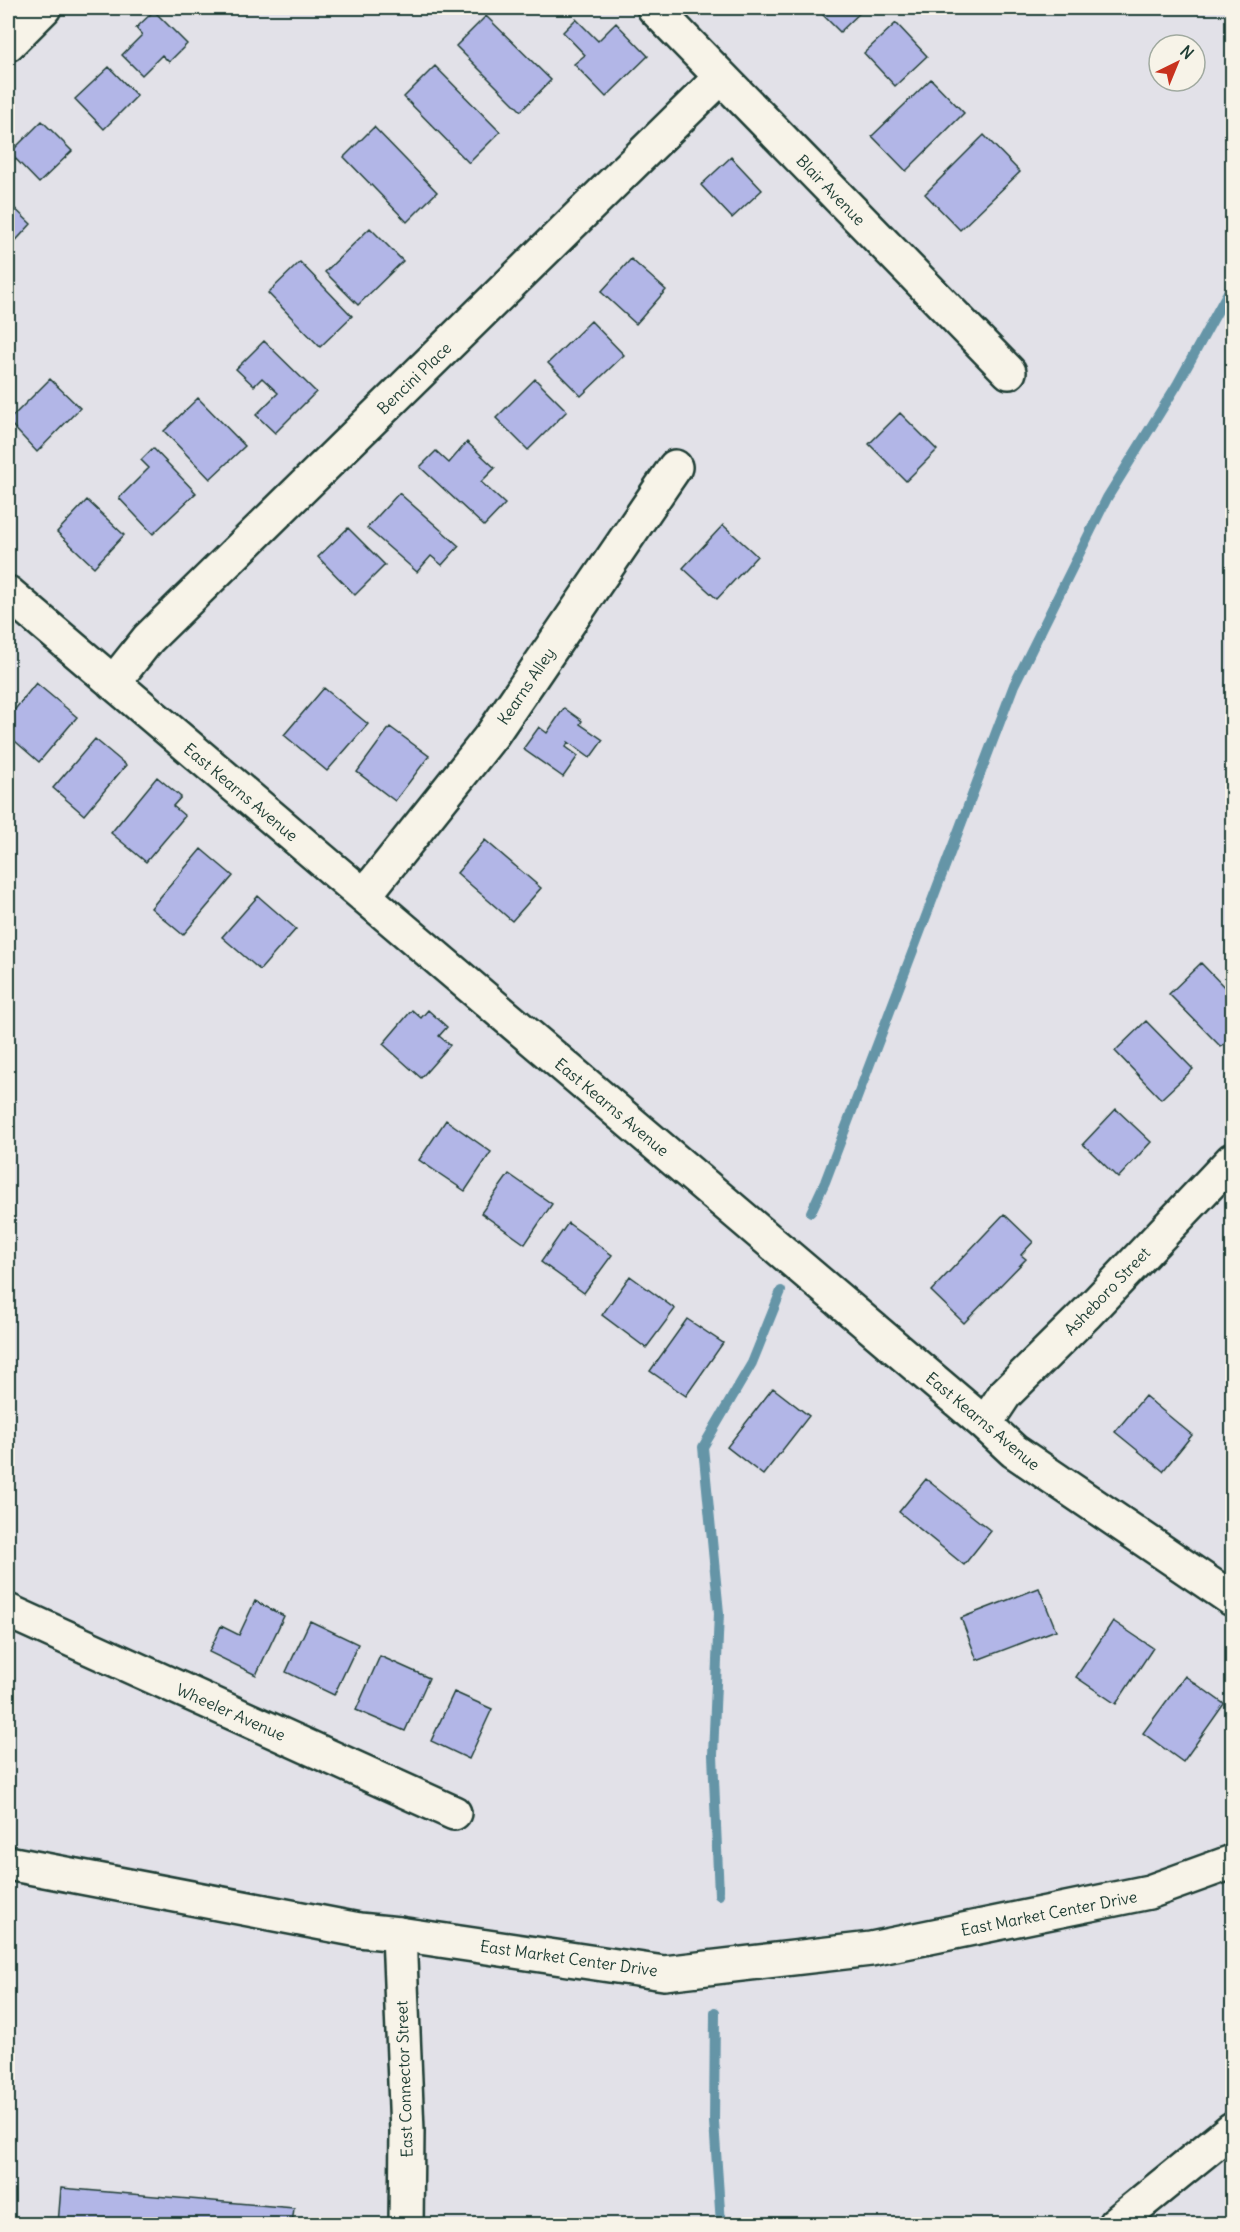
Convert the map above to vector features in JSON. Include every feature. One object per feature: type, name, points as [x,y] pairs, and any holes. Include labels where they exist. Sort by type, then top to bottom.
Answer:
[{"type":"street","points":[[8,44],[44,8]]},
{"type":"street","name":"Blair Avenue","points":[[654,8],[1009,372]]},
{"type":"street","name":"Bencini Place","points":[[113,683],[148,639],[721,77]]},
{"type":"street","name":"Kearns Alley","points":[[364,896],[492,735],[675,467]]},
{"type":"street","name":"East Kearns Avenue","points":[[8,593],[1014,1450],[1233,1599]]},
{"type":"street","name":"Asheboro Street","points":[[986,1424],[1005,1394],[1087,1313],[1233,1160]]},
{"type":"street","name":"Wheeler Avenue","points":[[8,1611],[454,1813]]},
{"type":"street","name":"East Market Center Drive","points":[[8,1863],[359,1930],[664,1973],[871,1949],[1149,1893],[1233,1862]]},
{"type":"street","name":"East Connector Street","points":[[399,1934],[407,2131],[406,2224]]},
{"type":"street","points":[[1115,2224],[1233,2129]]},
{"type":"building","points":[[816,8],[865,8],[840,32]]},
{"type":"building","points":[[154,11],[187,44],[169,62],[162,55],[142,75],[122,55],[142,35],[136,28]]},
{"type":"building","points":[[486,16],[551,80],[521,111],[456,46]]},
{"type":"building","points":[[576,19],[598,41],[616,23],[648,56],[606,97],[574,64],[585,55],[563,32]]},
{"type":"building","points":[[896,23],[927,56],[895,86],[864,53]]},
{"type":"building","points":[[435,66],[500,132],[469,163],[404,97]]},
{"type":"building","points":[[109,67],[137,96],[104,129],[75,99]]},
{"type":"building","points":[[931,79],[964,113],[906,171],[872,136]]},
{"type":"building","points":[[42,121],[72,151],[39,183],[10,153]]},
{"type":"building","points":[[374,127],[437,192],[407,222],[344,157]]},
{"type":"building","points":[[984,135],[1020,172],[960,230],[925,194]]},
{"type":"building","points":[[731,157],[762,190],[732,218],[701,185]]},
{"type":"building","points":[[8,202],[31,224],[8,249]]},
{"type":"building","points":[[370,228],[403,261],[358,305],[325,272]]},
{"type":"building","points":[[631,259],[666,290],[636,324],[601,292]]},
{"type":"building","points":[[300,262],[352,316],[320,347],[268,293]]},
{"type":"building","points":[[591,321],[624,355],[581,396],[548,363]]},
{"type":"building","points":[[264,341],[316,392],[275,433],[256,415],[278,393],[262,378],[254,386],[236,369]]},
{"type":"building","points":[[50,379],[80,408],[37,452],[8,421]]},
{"type":"building","points":[[535,379],[567,411],[528,450],[496,418]]},
{"type":"building","points":[[198,398],[245,446],[210,479],[164,431]]},
{"type":"building","points":[[900,413],[937,450],[906,481],[869,444]]},
{"type":"building","points":[[467,442],[495,468],[481,482],[505,504],[484,526],[420,467],[436,451],[449,463]]},
{"type":"building","points":[[153,448],[196,493],[153,534],[119,498],[149,468],[141,460]]},
{"type":"building","points":[[399,493],[459,546],[442,565],[431,556],[417,572],[367,528]]},
{"type":"building","points":[[87,500],[124,535],[94,567],[57,532]]},
{"type":"building","points":[[723,525],[757,556],[717,599],[683,568]]},
{"type":"building","points":[[348,528],[385,565],[355,595],[318,557]]},
{"type":"building","points":[[36,683],[77,717],[39,762],[8,735],[8,718]]},
{"type":"building","points":[[324,688],[368,724],[327,771],[284,735]]},
{"type":"building","points":[[564,708],[582,721],[580,724],[603,740],[590,758],[568,742],[566,747],[578,756],[563,777],[523,749],[539,727],[547,733]]},
{"type":"building","points":[[390,727],[429,756],[395,801],[357,772]]},
{"type":"building","points":[[95,739],[126,765],[84,815],[53,788]]},
{"type":"building","points":[[157,777],[181,797],[173,806],[185,816],[146,862],[111,833]]},
{"type":"building","points":[[485,840],[541,888],[512,921],[457,873]]},
{"type":"building","points":[[201,849],[233,876],[183,935],[151,908]]},
{"type":"building","points":[[258,896],[296,929],[260,970],[222,937]]},
{"type":"building","points":[[1201,963],[1232,995],[1232,1036],[1221,1047],[1169,994]]},
{"type":"building","points":[[412,1010],[421,1018],[428,1010],[447,1027],[439,1036],[450,1045],[421,1078],[383,1044]]},
{"type":"building","points":[[1146,1021],[1193,1069],[1161,1099],[1115,1051]]},
{"type":"building","points":[[1116,1109],[1151,1142],[1118,1178],[1083,1144]]},
{"type":"building","points":[[446,1120],[491,1152],[465,1191],[419,1160]]},
{"type":"building","points":[[509,1174],[552,1204],[525,1244],[481,1213]]},
{"type":"building","points":[[1004,1214],[1033,1242],[1021,1255],[1026,1259],[964,1323],[931,1291]]},
{"type":"building","points":[[568,1223],[612,1255],[584,1293],[541,1262]]},
{"type":"building","points":[[630,1276],[675,1309],[646,1348],[602,1315]]},
{"type":"building","points":[[687,1319],[723,1343],[686,1396],[650,1371]]},
{"type":"building","points":[[773,1388],[809,1416],[763,1475],[727,1447]]},
{"type":"building","points":[[1145,1396],[1192,1435],[1163,1471],[1115,1432]]},
{"type":"building","points":[[926,1479],[991,1531],[964,1565],[899,1512]]},
{"type":"building","points":[[1039,1588],[1056,1630],[977,1660],[961,1618]]},
{"type":"building","points":[[255,1601],[284,1616],[256,1675],[209,1652],[221,1626],[239,1635]]},
{"type":"building","points":[[310,1621],[358,1644],[334,1695],[286,1672]]},
{"type":"building","points":[[1113,1621],[1153,1648],[1116,1704],[1076,1677]]},
{"type":"building","points":[[380,1656],[429,1678],[405,1731],[356,1710]]},
{"type":"building","points":[[1185,1676],[1224,1704],[1183,1762],[1143,1733]]},
{"type":"building","points":[[454,1692],[492,1709],[469,1759],[431,1741]]},
{"type":"building","points":[[61,2188],[294,2208],[292,2224],[58,2224]]},
{"type":"waterway","points":[[811,1212],[825,1182],[1014,685],[1107,498],[1177,385],[1232,285]]},
{"type":"waterway","points":[[719,1895],[713,1755],[719,1613],[703,1447],[752,1363],[781,1291]]},
{"type":"waterway","points":[[715,2012],[714,2122],[721,2224]]}]
